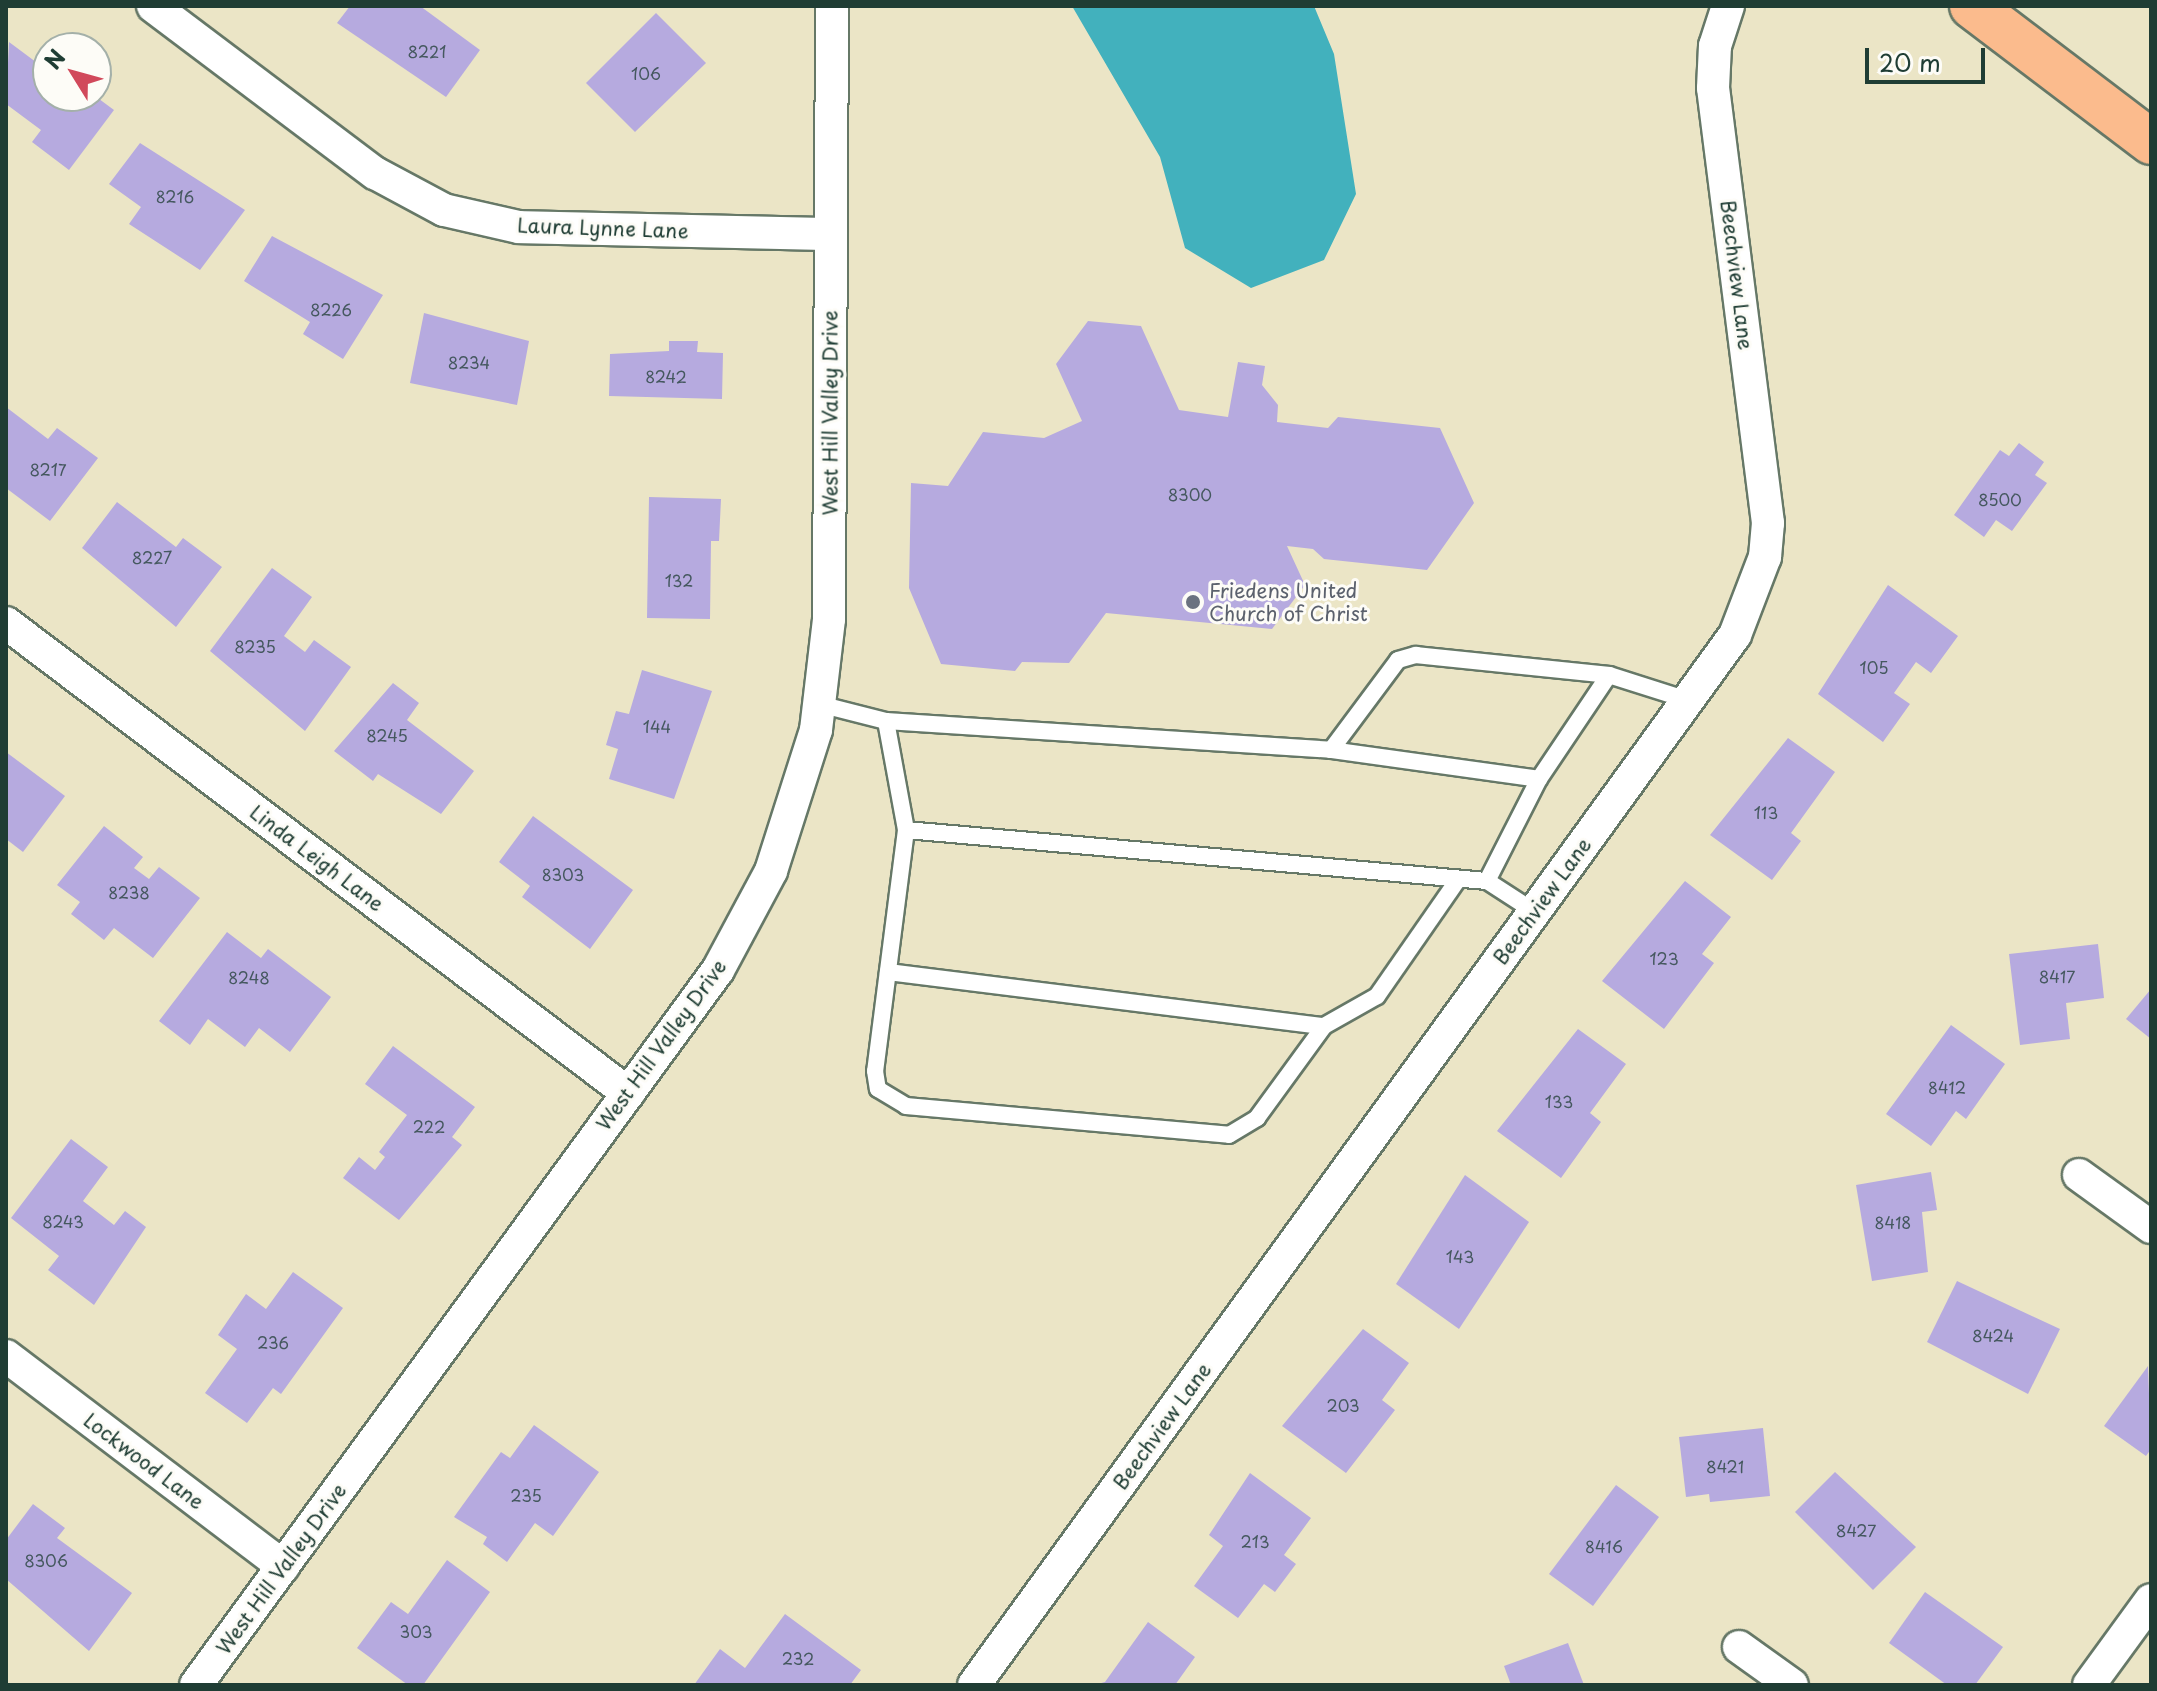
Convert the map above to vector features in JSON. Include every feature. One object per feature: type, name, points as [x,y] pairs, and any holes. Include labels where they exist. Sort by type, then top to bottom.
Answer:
[{"type":"main road","points":[[1972,6],[2151,142]]},
{"type":"street","name":"Laura Lynne Lane","points":[[153,6],[375,173],[444,210],[519,227],[831,234]]},
{"type":"street","name":"West Hill Valley Drive","points":[[196,1685],[718,970],[771,871],[819,704],[829,619],[832,6]]},
{"type":"street","name":"Beechview Lane","points":[[974,1685],[1735,635],[1765,557],[1768,523],[1713,88],[1715,46],[1728,6]]},
{"type":"street","name":"Linda Leigh Lane","points":[[6,623],[628,1093]]},
{"type":"street","points":[[2079,1175],[2151,1227]]},
{"type":"street","name":"Lockwood Lane","points":[[6,1356],[283,1566]]},
{"type":"street","points":[[2089,1685],[2151,1600]]},
{"type":"street","points":[[1739,1647],[1792,1685]]},
{"type":"lane","points":[[1331,750],[1398,660],[1416,655],[1609,675],[1688,700]]},
{"type":"lane","points":[[1487,881],[1539,779],[1609,675]]},
{"type":"lane","points":[[819,704],[886,721],[1331,750],[1539,779]]},
{"type":"lane","points":[[886,721],[906,830],[875,1071],[878,1089],[906,1106],[1229,1135],[1257,1118],[1324,1026],[1377,996],[1457,881]]},
{"type":"lane","points":[[906,830],[1457,881],[1487,881],[1535,912]]},
{"type":"lane","points":[[888,972],[1324,1026]]},
{"type":"water","points":[[1072,6],[1314,6],[1334,54],[1356,194],[1324,260],[1251,288],[1185,248],[1160,157]]},
{"type":"building","points":[[350,6],[420,6],[480,50],[446,97],[337,23]]},
{"type":"building","points":[[656,13],[706,63],[635,132],[586,83]]},
{"type":"building","points":[[9,42],[32,59],[32,112],[114,110],[69,170],[32,142],[41,130],[6,104]]},
{"type":"building","points":[[140,143],[245,210],[200,270],[129,224],[141,207],[109,184]]},
{"type":"building","points":[[272,236],[383,295],[343,359],[303,334],[310,322],[244,281]]},
{"type":"building","points":[[424,313],[529,341],[517,405],[410,383]]},
{"type":"building","points":[[1088,321],[1141,326],[1179,410],[1228,417],[1238,362],[1265,366],[1262,385],[1278,405],[1277,422],[1328,428],[1338,417],[1440,428],[1474,503],[1427,570],[1324,559],[1313,549],[1287,546],[1305,585],[1272,629],[1106,613],[1069,663],[1022,662],[1015,671],[941,664],[909,588],[911,483],[948,486],[983,432],[1044,438],[1082,421],[1056,364]]},
{"type":"building","points":[[669,341],[698,341],[697,352],[723,353],[722,399],[609,396],[610,354],[669,351]]},
{"type":"building","points":[[6,407],[48,439],[57,428],[98,458],[50,521],[6,488]]},
{"type":"building","points":[[2019,443],[2044,462],[2035,475],[2047,483],[2012,531],[1996,520],[1984,537],[1954,515],[2000,450],[2009,456]]},
{"type":"building","points":[[649,497],[721,499],[719,541],[711,541],[710,619],[647,618]]},
{"type":"building","points":[[117,502],[176,547],[183,538],[222,567],[176,627],[82,548]]},
{"type":"building","points":[[272,568],[312,597],[284,636],[305,652],[314,640],[351,667],[305,731],[210,651]]},
{"type":"building","points":[[1888,585],[1958,636],[1931,673],[1916,662],[1894,693],[1910,704],[1883,742],[1818,694]]},
{"type":"building","points":[[642,670],[712,691],[674,799],[609,779],[618,749],[606,745],[616,711],[629,714]]},
{"type":"building","points":[[393,683],[419,703],[407,720],[474,771],[441,814],[378,774],[373,781],[334,751]]},
{"type":"building","points":[[1788,738],[1835,772],[1791,833],[1801,841],[1772,880],[1710,835]]},
{"type":"building","points":[[6,752],[65,796],[23,852],[6,839]]},
{"type":"building","points":[[533,816],[633,890],[590,949],[522,897],[530,886],[499,862]]},
{"type":"building","points":[[104,826],[143,857],[134,868],[149,879],[159,867],[200,898],[153,958],[114,928],[104,940],[71,914],[80,902],[57,885]]},
{"type":"building","points":[[1685,881],[1731,917],[1702,954],[1714,963],[1664,1029],[1602,981]]},
{"type":"building","points":[[227,932],[261,958],[268,949],[331,997],[290,1052],[259,1028],[245,1047],[208,1019],[190,1045],[159,1021]]},
{"type":"building","points":[[2098,944],[2104,998],[2066,1003],[2070,1039],[2020,1045],[2009,954]]},
{"type":"building","points":[[2151,989],[2151,1039],[2126,1019]]},
{"type":"building","points":[[1951,1025],[2005,1064],[1966,1119],[1956,1111],[1931,1146],[1886,1114]]},
{"type":"building","points":[[1578,1029],[1626,1064],[1590,1113],[1601,1122],[1561,1178],[1497,1131]]},
{"type":"building","points":[[393,1046],[475,1107],[452,1137],[462,1145],[399,1220],[343,1178],[359,1157],[375,1170],[385,1157],[379,1152],[407,1115],[365,1084]]},
{"type":"building","points":[[71,1139],[108,1167],[83,1201],[114,1225],[125,1211],[146,1227],[94,1305],[48,1270],[59,1256],[11,1218]]},
{"type":"building","points":[[1931,1172],[1937,1210],[1922,1212],[1928,1272],[1872,1281],[1856,1185]]},
{"type":"building","points":[[1465,1175],[1529,1222],[1459,1329],[1396,1284]]},
{"type":"building","points":[[293,1272],[343,1308],[281,1394],[273,1388],[247,1423],[205,1393],[237,1349],[218,1335],[246,1294],[266,1309]]},
{"type":"building","points":[[1957,1281],[2060,1329],[2028,1394],[1927,1342]]},
{"type":"building","points":[[1363,1329],[1409,1363],[1382,1400],[1395,1410],[1346,1473],[1282,1426]]},
{"type":"building","points":[[2148,1366],[2151,1449],[2146,1456],[2104,1426]]},
{"type":"building","points":[[534,1425],[599,1472],[553,1536],[535,1523],[507,1562],[483,1544],[487,1537],[454,1517],[501,1452],[510,1458]]},
{"type":"building","points":[[1763,1428],[1770,1496],[1710,1502],[1709,1494],[1686,1497],[1679,1437]]},
{"type":"building","points":[[1835,1472],[1916,1547],[1873,1590],[1795,1512]]},
{"type":"building","points":[[1250,1473],[1311,1518],[1284,1555],[1296,1564],[1275,1592],[1264,1584],[1238,1618],[1194,1586],[1223,1546],[1209,1535]]},
{"type":"building","points":[[1616,1485],[1659,1517],[1593,1606],[1549,1574]]},
{"type":"building","points":[[33,1504],[65,1528],[57,1538],[132,1593],[89,1651],[6,1579],[6,1540]]},
{"type":"building","points":[[447,1560],[490,1592],[423,1685],[408,1685],[357,1648],[391,1602],[408,1614]]},
{"type":"building","points":[[1925,1592],[2003,1647],[1975,1685],[1947,1685],[1889,1643]]},
{"type":"building","points":[[785,1614],[861,1670],[850,1685],[694,1685],[720,1649],[745,1668]]},
{"type":"building","points":[[1148,1622],[1195,1657],[1175,1685],[1094,1685],[1105,1682]]},
{"type":"building","points":[[1568,1643],[1584,1685],[1511,1685],[1504,1666]]},
{"type":"place","name":"Friedens United Church of Christ","points":[[1193,602]]}]
